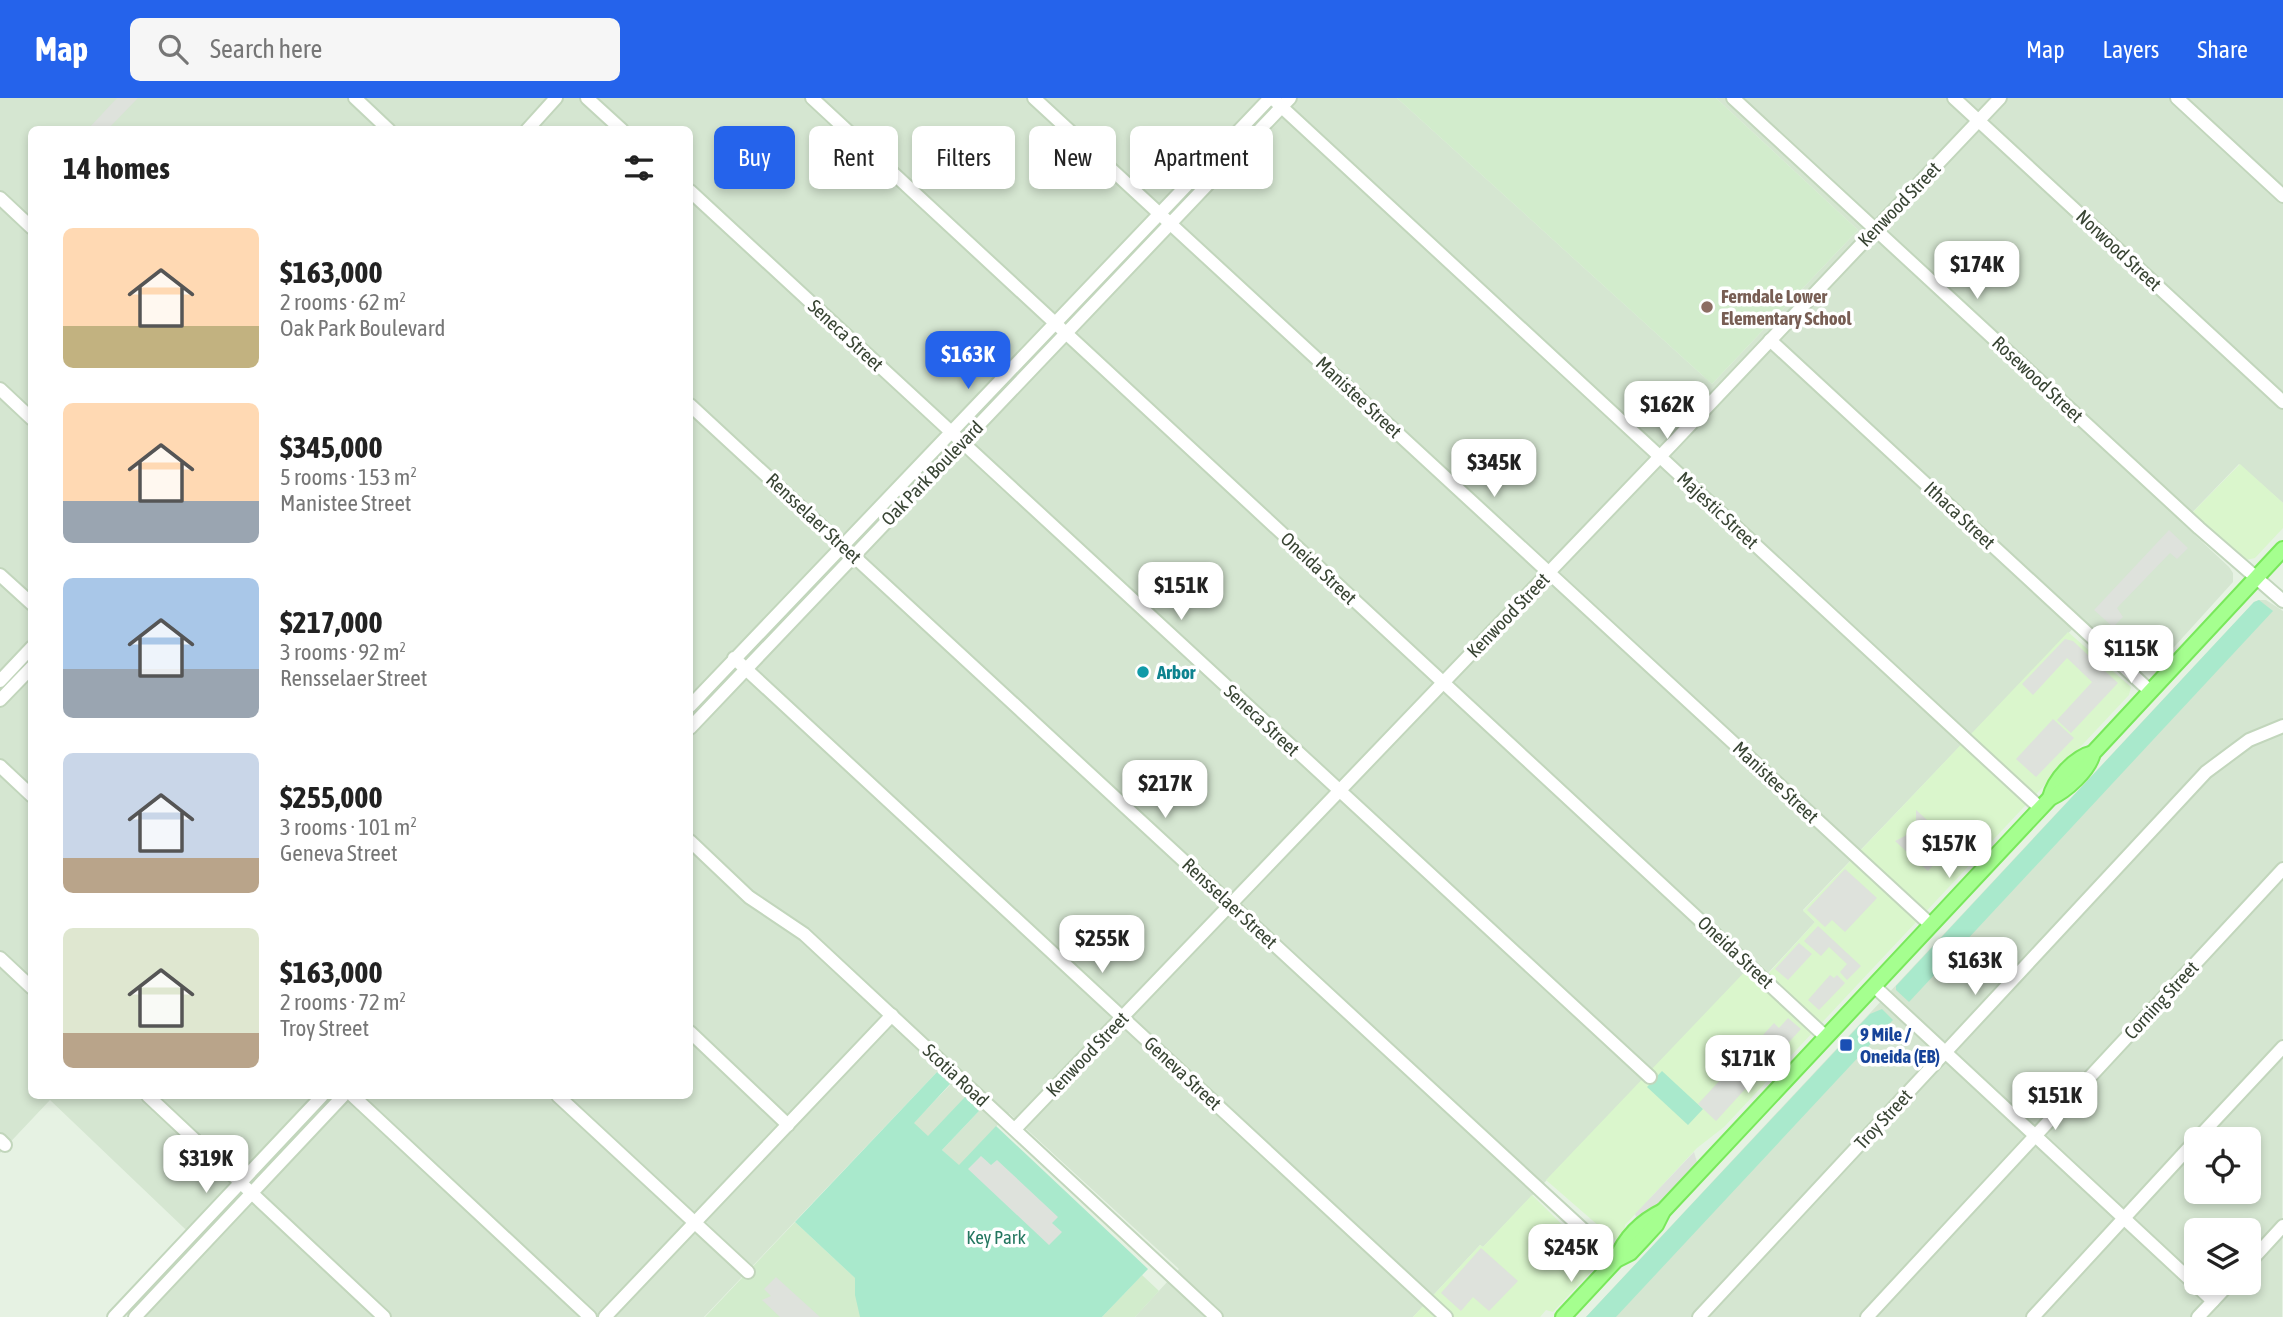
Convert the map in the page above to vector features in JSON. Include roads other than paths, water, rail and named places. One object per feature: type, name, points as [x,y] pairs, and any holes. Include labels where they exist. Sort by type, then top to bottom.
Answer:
[{"type":"main road","points":[[1563,1317],[1616,1260],[1628,1239],[1648,1218],[1663,1211],[2045,803],[2052,788],[2075,763],[2083,755],[2093,752],[2283,549]]},
{"type":"street","points":[[355,98],[385,126]]},
{"type":"street","points":[[531,126],[556,98]]},
{"type":"street","points":[[587,98],[618,126]]},
{"type":"street","name":"Oneida Street","points":[[812,98],[1826,1037]]},
{"type":"street","name":"Manistee Street","points":[[1034,98],[1931,925]]},
{"type":"street","name":"Rosewood Street","points":[[1733,98],[2283,601]]},
{"type":"street","name":"Norwood Street","points":[[1954,98],[2283,402]]},
{"type":"street","name":"Kenwood Street","points":[[1015,1129],[1660,457],[2000,98]]},
{"type":"street","points":[[2176,98],[2283,196]]},
{"type":"street","name":"Oak Park Boulevard","points":[[693,703],[1160,214],[1278,100]]},
{"type":"street","name":"Oak Park Boulevard","points":[[693,725],[1171,223],[1278,100]]},
{"type":"street","name":"Majestic Street","points":[[1278,100],[1660,457],[2045,803]]},
{"type":"street","name":"Seneca Street","points":[[693,194],[1650,1077]]},
{"type":"street","points":[[0,198],[28,224]]},
{"type":"street","name":"Ithaca Street","points":[[1770,340],[2150,691]]},
{"type":"street","points":[[0,389],[28,415]]},
{"type":"street","name":"Rensselaer Street","points":[[693,410],[843,545],[1616,1260]]},
{"type":"street","points":[[0,575],[28,600]]},
{"type":"street","points":[[0,681],[28,651]]},
{"type":"street","name":"Geneva Street","points":[[734,658],[1446,1317]]},
{"type":"street","points":[[0,701],[28,671]]},
{"type":"street","name":"Troy Street","points":[[1699,1317],[2206,772],[2249,740],[2283,726]]},
{"type":"street","points":[[0,766],[28,792]]},
{"type":"street","name":"Scotia Road","points":[[693,844],[749,897],[804,934],[1216,1317]]},
{"type":"street","name":"Corning Street","points":[[1867,1317],[2283,869]]},
{"type":"street","points":[[0,958],[28,984]]},
{"type":"street","points":[[1874,986],[2213,1301]]},
{"type":"street","points":[[605,1317],[892,1016]]},
{"type":"street","points":[[693,1035],[789,1125]]},
{"type":"street","points":[[2209,1127],[2283,1047]]},
{"type":"street","points":[[151,1099],[384,1317]]},
{"type":"street","points":[[114,1317],[319,1099]]},
{"type":"street","points":[[135,1317],[340,1099]]},
{"type":"street","points":[[356,1099],[590,1317]]},
{"type":"street","points":[[561,1099],[748,1272]]},
{"type":"street","points":[[2033,1317],[2184,1154]]},
{"type":"street","points":[[2261,1250],[2283,1226]]},
{"type":"street","points":[[2198,1317],[2219,1295]]},
{"type":"place","name":"Ferndale Lower Elementary School","points":[[1707,307]]},
{"type":"place","name":"Arbor","points":[[1143,672]]},
{"type":"place","name":"9 Mile / Oneida (EB)","points":[[1846,1045]]},
{"type":"park label","name":"Key Park","points":[[996,1237]]}]
